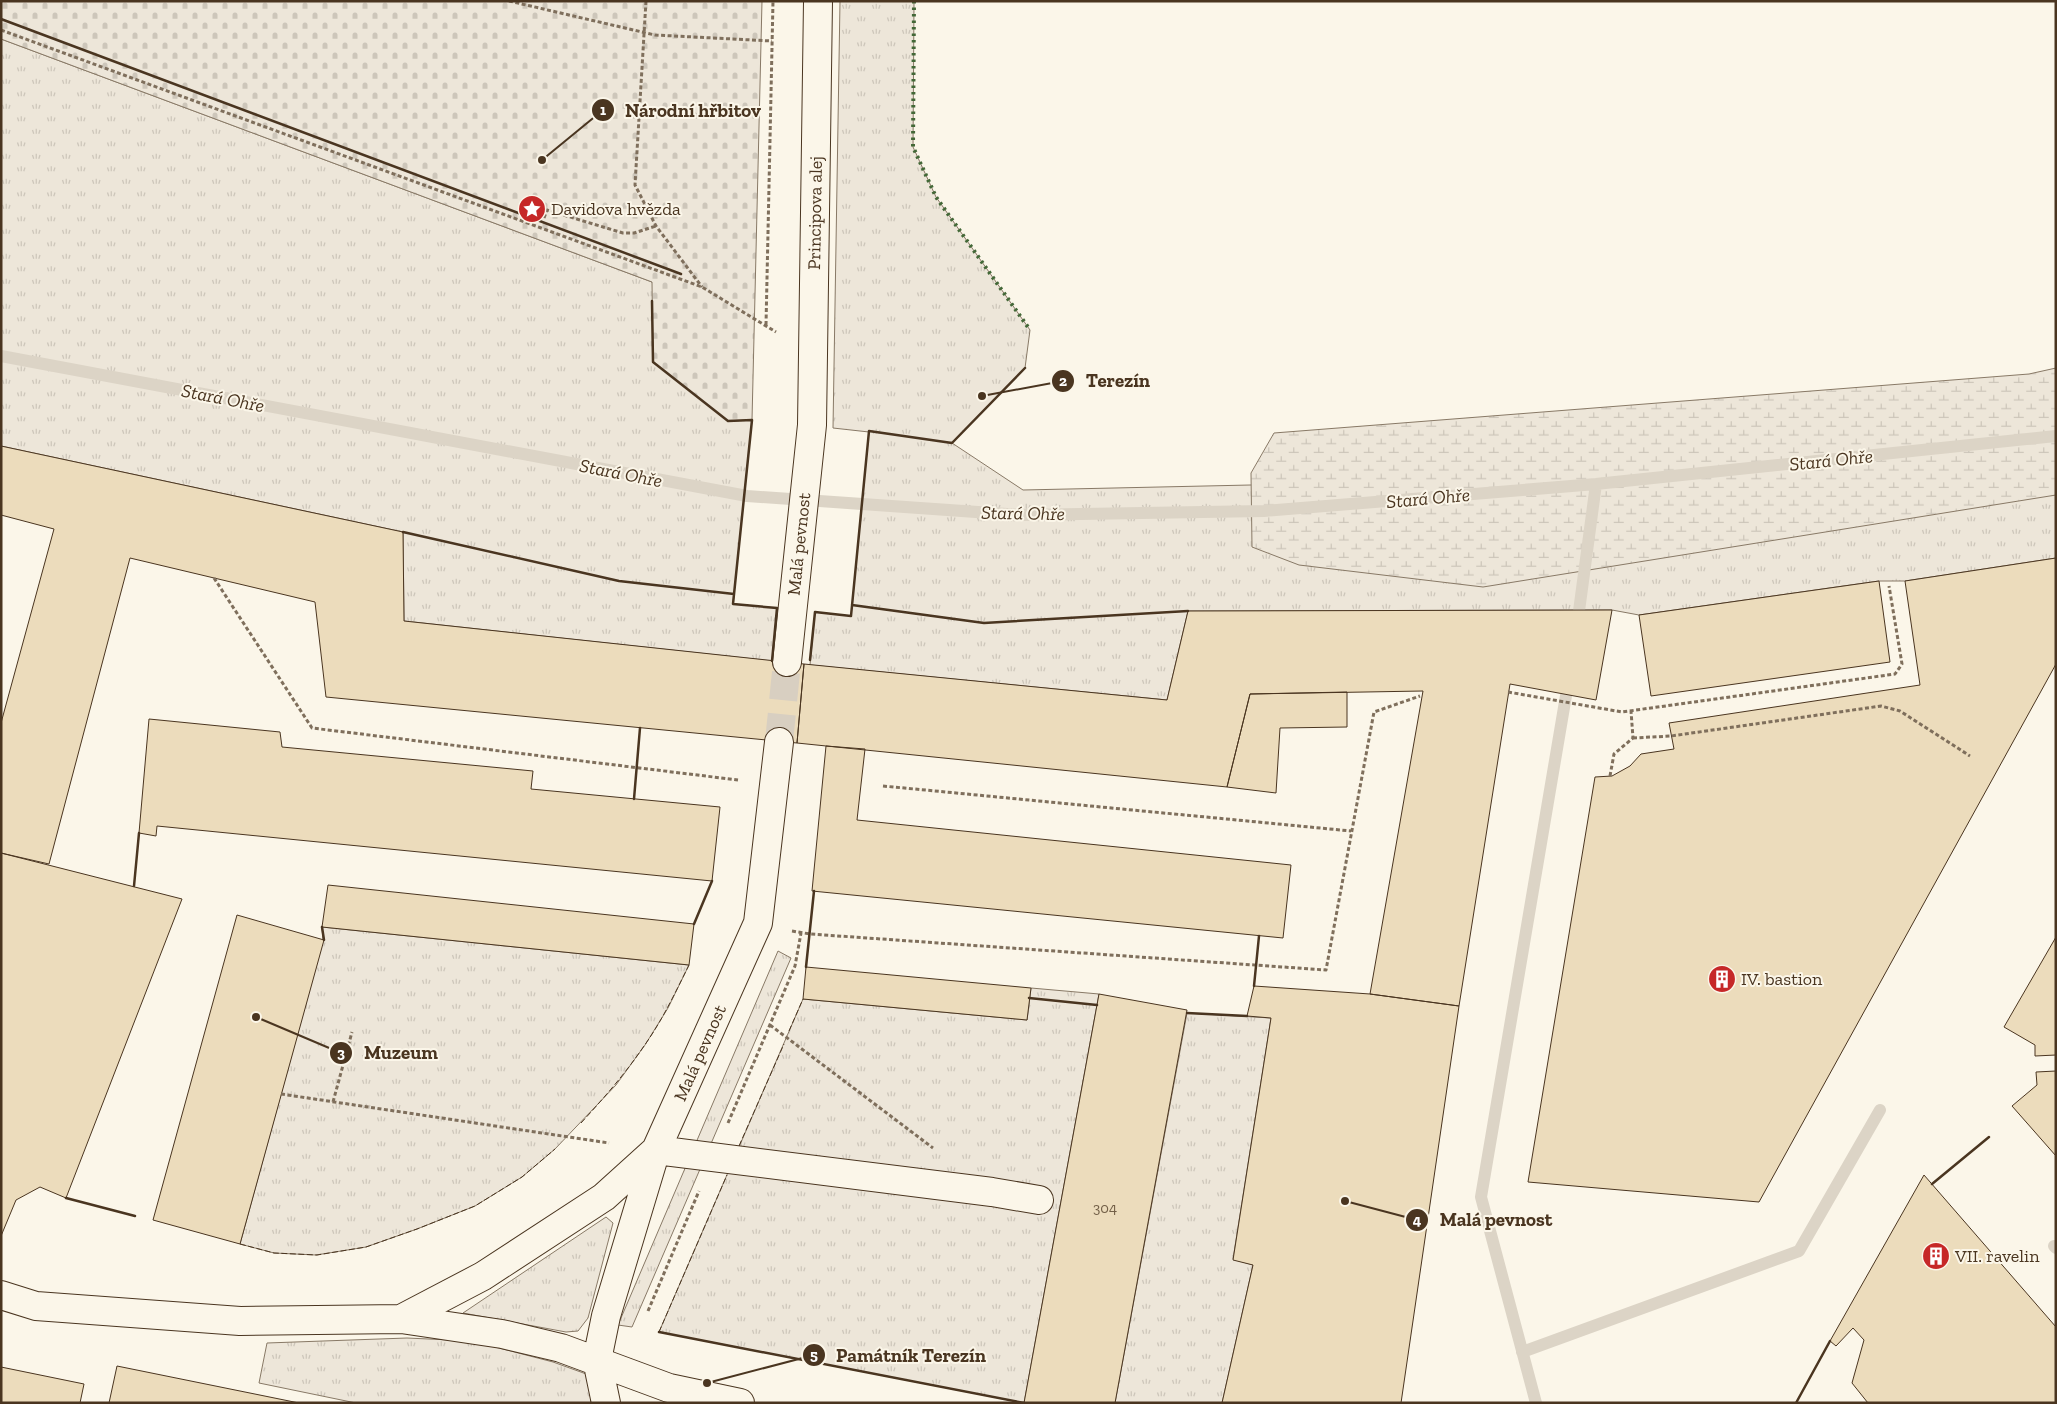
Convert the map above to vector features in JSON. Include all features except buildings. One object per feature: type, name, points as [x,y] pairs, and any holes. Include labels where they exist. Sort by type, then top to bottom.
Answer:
[{"type":"street","name":"Principova alej","points":[[812,425],[818,1]]},
{"type":"street","name":"Malá pevnost","points":[[787,662],[812,425]]},
{"type":"street","name":"Malá pevnost","points":[[597,1360],[606,1316],[656,1150],[758,923],[779,742]]},
{"type":"street","points":[[401,1319],[483,1276],[604,1197],[656,1150],[992,1192],[1039,1200]]},
{"type":"street","points":[[1,1295],[36,1306],[240,1321],[401,1319],[502,1334],[561,1348],[668,1388],[740,1403]]},
{"type":"street","points":[[597,1360],[606,1403]]},
{"type":"path","points":[[509,1],[655,35],[772,41]]},
{"type":"path","points":[[646,1],[635,185],[656,226],[702,287]]},
{"type":"path","points":[[766,325],[773,1]]},
{"type":"path","points":[[1,30],[702,287],[813,355]]},
{"type":"path","points":[[544,218],[547,210],[623,233],[634,233],[656,226]]},
{"type":"path","points":[[214,578],[312,728],[774,785]]},
{"type":"path","points":[[1508,692],[1622,712],[1895,674],[1902,664],[1889,586]]},
{"type":"path","points":[[758,923],[810,934],[1326,970],[1374,712],[1420,696]]},
{"type":"path","points":[[1610,776],[1614,754],[1633,738],[1671,736],[1881,706],[1900,711],[1970,756]]},
{"type":"path","points":[[1631,711],[1633,738]]},
{"type":"path","points":[[883,786],[1351,831]]},
{"type":"path","points":[[770,1025],[936,1150]]},
{"type":"path","points":[[334,1102],[352,1032]]},
{"type":"path","points":[[281,1094],[656,1150]]},
{"type":"green space","points":[[1,1],[762,1],[752,420],[728,421],[653,362],[652,282],[1,39]]},
{"type":"green space","points":[[840,1],[914,1],[913,147],[936,197],[1030,330],[1025,368],[952,443],[1023,490],[1570,478],[2056,421],[2056,558],[1905,581],[1879,581],[1639,615],[1612,610],[1188,611],[1167,700],[810,665],[815,612],[851,616],[869,432],[833,428]]},
{"type":"green space","points":[[1,39],[652,282],[728,421],[752,420],[733,604],[777,608],[772,661],[404,621],[403,532],[1,446]]},
{"type":"green space","points":[[2056,368],[2056,495],[1483,587],[1299,565],[1252,547],[1251,473],[1274,433],[2029,374]]},
{"type":"green space","points":[[322,927],[689,965],[668,1008],[645,1045],[616,1085],[555,1149],[522,1177],[475,1206],[366,1247],[316,1255],[274,1253],[240,1244],[323,940]]},
{"type":"green space","points":[[778,951],[791,958],[632,1327],[618,1325]]},
{"type":"green space","points":[[1031,988],[1099,994],[1024,1403],[659,1332],[803,999],[1027,1020]]},
{"type":"green space","points":[[1187,1013],[1271,1018],[1233,1259],[1253,1265],[1222,1403],[1115,1403]]},
{"type":"green space","points":[[606,1217],[613,1223],[588,1318],[578,1331],[566,1332],[463,1313]]},
{"type":"green space","points":[[407,1338],[472,1341],[553,1362],[589,1375],[591,1403],[356,1403],[259,1383],[267,1343]]},
{"type":"waterway","name":"Stará Ohře","points":[[1,356],[747,496],[1020,515],[1264,511],[1596,484],[2056,436]]},
{"type":"waterway","points":[[1577,626],[1596,484]]},
{"type":"waterway","points":[[1536,1403],[1481,1197],[1569,678]]},
{"type":"waterway","points":[[1522,1352],[1799,1251],[1880,1110]]},
{"type":"tunnel","points":[[779,742],[787,662]]},
{"type":"hedge","points":[[914,1],[913,147],[936,197],[1030,330]]},
{"type":"fence","points":[[581,1123],[622,1076],[651,1036],[689,965]]},
{"type":"fence","points":[[789,1031],[803,999]]},
{"type":"fence","points":[[739,1146],[784,1044]]},
{"type":"fence","points":[[240,1244],[274,1253],[317,1255],[366,1247],[475,1206],[522,1177],[555,1149]]},
{"type":"fence","points":[[659,1332],[727,1175]]},
{"type":"wall","points":[[1,19],[681,274]]},
{"type":"wall","points":[[652,301],[653,362],[728,421],[752,420],[733,604],[777,608],[772,661]]},
{"type":"wall","points":[[810,660],[815,612],[851,616],[869,431],[952,443],[1025,368]]},
{"type":"wall","points":[[403,532],[619,581],[734,594]]},
{"type":"wall","points":[[852,605],[984,623],[1188,611]]},
{"type":"wall","points":[[634,799],[640,728]]},
{"type":"wall","points":[[134,886],[139,833]]},
{"type":"wall","points":[[694,924],[712,881]]},
{"type":"wall","points":[[806,967],[814,891]]},
{"type":"wall","points":[[322,927],[324,940]]},
{"type":"wall","points":[[1254,986],[1259,936]]},
{"type":"wall","points":[[1029,998],[1097,1005]]},
{"type":"wall","points":[[1187,1013],[1247,1016]]},
{"type":"wall","points":[[1932,1184],[1989,1137]]},
{"type":"wall","points":[[66,1198],[135,1216]]},
{"type":"wall","points":[[659,1332],[1024,1403]]},
{"type":"wall","points":[[1796,1403],[1830,1341]]},
{"type":"place","name":"Národní hřbitov","points":[[542,160]]},
{"type":"place","name":"Davidova hvězda","points":[[532,209]]},
{"type":"place","name":"Terezín","points":[[982,396]]},
{"type":"place","name":"IV. bastion","points":[[1722,979]]},
{"type":"place","name":"Muzeum","points":[[256,1017]]},
{"type":"place","name":"Malá pevnost","points":[[1345,1201]]},
{"type":"place","name":"VII. ravelin","points":[[1936,1256]]},
{"type":"place","name":"Památník Terezín","points":[[707,1383]]}]
